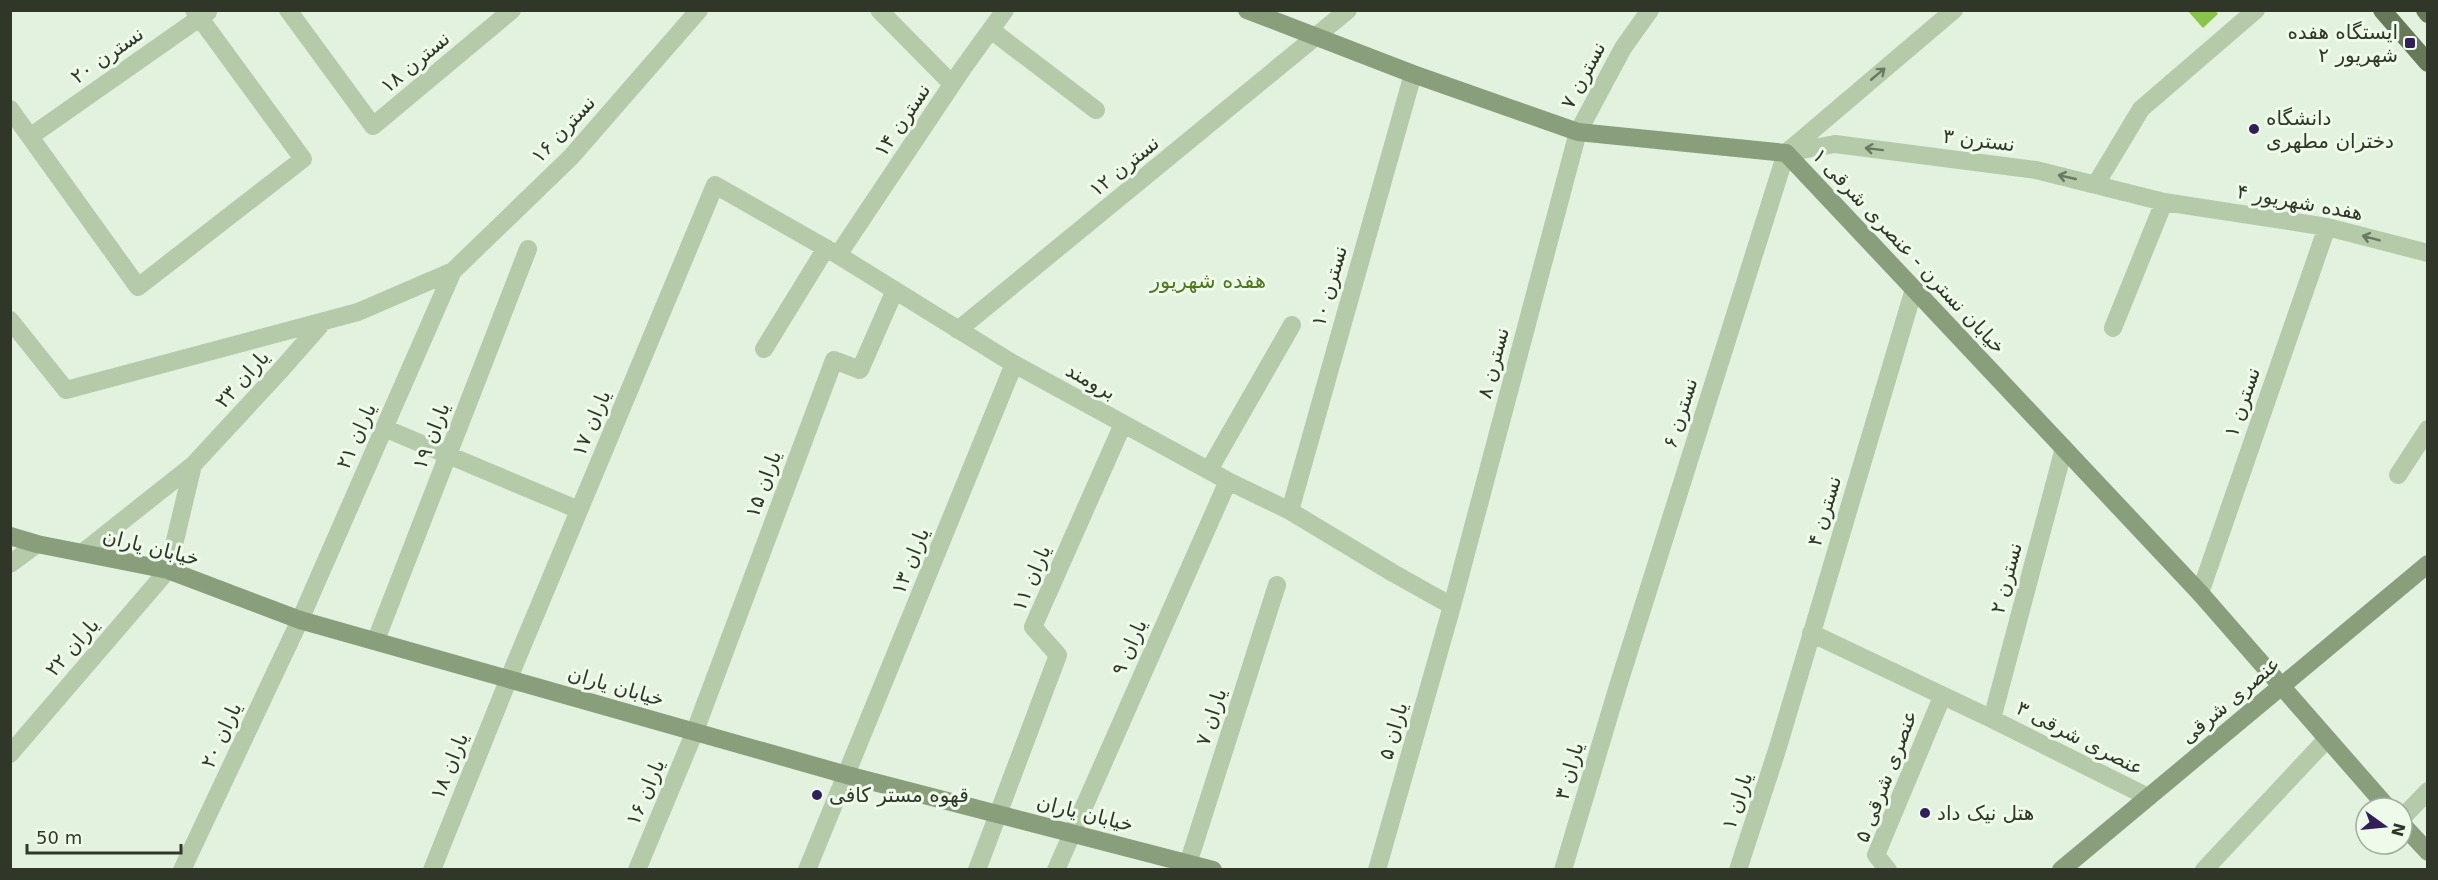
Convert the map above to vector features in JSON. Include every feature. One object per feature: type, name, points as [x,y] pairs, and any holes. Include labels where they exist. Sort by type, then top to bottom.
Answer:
[{"type":"main road","points":[[2382,10],[2427,63]]},
{"type":"street","name":"نسترن ۱۸","points":[[288,10],[373,126],[512,10]]},
{"type":"street","name":"نسترن ۱۶","points":[[453,271],[571,158],[699,10]]},
{"type":"street","points":[[879,10],[952,84]]},
{"type":"street","name":"نسترن ۱۴","points":[[764,349],[1005,10]]},
{"type":"street","name":"خیابان نسترن - عنصری شرقی ۱","points":[[1247,10],[1413,74],[1578,132],[1786,153],[2200,593],[2377,796]]},
{"type":"street","name":"نسترن ۱۲","points":[[958,330],[1318,38],[1348,10]]},
{"type":"street","name":"نسترن ۷","points":[[1578,132],[1623,48],[1650,10]]},
{"type":"street","points":[[1786,153],[1954,10]]},
{"type":"street","points":[[2096,184],[2141,109],[2256,10]]},
{"type":"street","points":[[10,109],[138,287],[303,159],[201,13]]},
{"type":"street","name":"نسترن ۲۰","points":[[31,136],[201,13]]},
{"type":"street","points":[[991,30],[1096,110]]},
{"type":"street","name":"نسترن ۱۰","points":[[1290,511],[1413,74]]},
{"type":"street","points":[[1826,119],[1820,134],[1824,141],[1835,144]]},
{"type":"street","name":"نسترن ۸","points":[[1452,606],[1578,132]]},
{"type":"street","name":"نسترن ۳","points":[[1786,153],[1835,144],[2036,170],[2164,202]]},
{"type":"street","name":"نسترن ۶","points":[[1618,686],[1786,153]]},
{"type":"street","name":"برومند","points":[[714,185],[832,252],[1014,364],[1228,481],[1290,511],[1452,606]]},
{"type":"street","name":"یاران ۱۷","points":[[509,678],[714,185]]},
{"type":"street","points":[[2114,328],[2164,202]]},
{"type":"street","name":"هفده شهریور ۴","points":[[2164,202],[2327,226],[2427,253]]},
{"type":"street","name":"نسترن ۱","points":[[2200,593],[2327,226]]},
{"type":"street","name":"یاران ۱۹","points":[[376,640],[528,249]]},
{"type":"street","points":[[10,320],[66,390],[358,312],[453,271]]},
{"type":"street","name":"یاران ۲۱","points":[[300,620],[453,271]]},
{"type":"street","name":"نسترن ۴","points":[[1778,747],[1914,289]]},
{"type":"street","name":"یاران ۱۵","points":[[695,731],[834,360],[860,370],[895,291]]},
{"type":"street","name":"یاران ۲۳","points":[[82,553],[193,465],[323,322]]},
{"type":"street","points":[[1209,470],[1292,325]]},
{"type":"street","name":"یاران ۱۳","points":[[807,870],[1014,364]]},
{"type":"street","name":"یاران ۱۱","points":[[999,814],[1058,655],[1033,627],[1123,424]]},
{"type":"street","points":[[384,428],[579,510]]},
{"type":"street","points":[[2398,475],[2427,429]]},
{"type":"street","name":"نسترن ۲","points":[[1992,719],[2064,448]]},
{"type":"street","name":"یاران ۲۳","points":[[168,570],[193,465]]},
{"type":"street","name":"یاران ۹","points":[[1056,870],[1228,481]]},
{"type":"street","name":"خیابان یاران","points":[[10,536],[37,544],[168,570],[300,620],[847,775],[1071,833],[1187,866],[1213,870]]},
{"type":"street","points":[[10,564],[37,544]]},
{"type":"street","name":"عنصری شرقی","points":[[2061,870],[2427,564]]},
{"type":"street","name":"یاران ۲۲","points":[[10,754],[168,570]]},
{"type":"street","name":"یاران ۷","points":[[1187,866],[1277,585]]},
{"type":"street","name":"یاران ۵","points":[[1377,870],[1452,606]]},
{"type":"street","name":"یاران ۲۰","points":[[182,869],[300,620]]},
{"type":"street","name":"عنصری شرقی ۳","points":[[1811,633],[1992,719],[2148,797]]},
{"type":"street","name":"یاران ۱۸","points":[[432,870],[509,678]]},
{"type":"street","name":"یاران ۳","points":[[1563,870],[1618,686]]},
{"type":"street","name":"عنصری شرقی ۵","points":[[1888,870],[1876,855],[1942,697]]},
{"type":"street","name":"یاران ۱۶","points":[[638,870],[695,731]]},
{"type":"street","points":[[2204,870],[2327,739]]},
{"type":"street","name":"یاران ۱","points":[[1738,870],[1778,747]]},
{"type":"street","points":[[2414,805],[2427,791]]},
{"type":"street","points":[[977,870],[999,814]]},
{"type":"street","points":[[2414,837],[2427,852]]},
{"type":"building","points":[[2187,10],[2215,10],[2218,14],[2203,28]]},
{"type":"place","name":"ایستگاه هفده شهریور ۲","points":[[2410,43]]},
{"type":"place","name":"دانشگاه دختران مطهری","points":[[2254,129]]},
{"type":"place","name":"قهوه مستر کافی","points":[[817,795]]},
{"type":"place","name":"هتل نیک داد","points":[[1925,813]]},
{"type":"district","name":"هفده شهریور","points":[[1208,281]]}]
